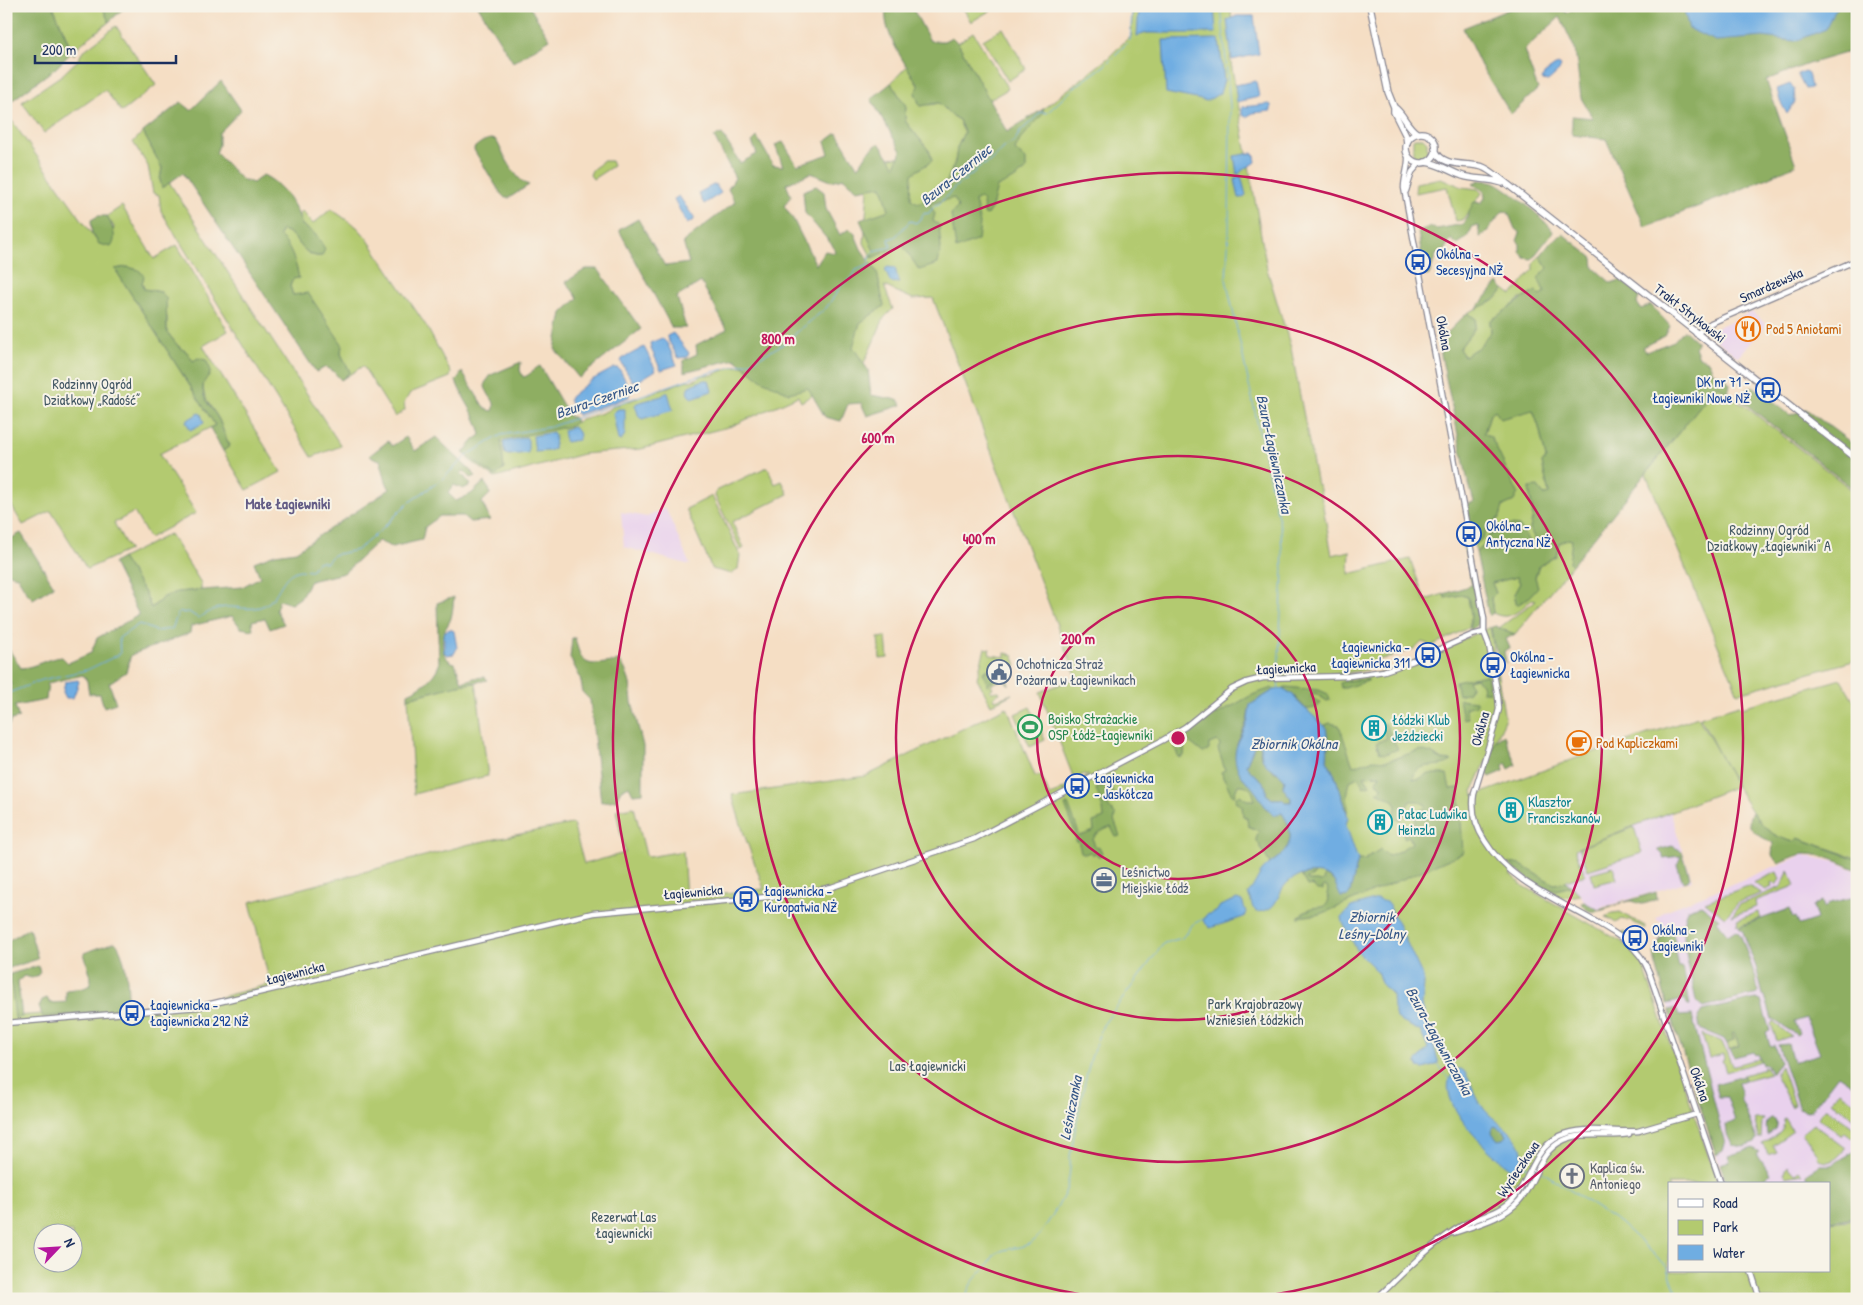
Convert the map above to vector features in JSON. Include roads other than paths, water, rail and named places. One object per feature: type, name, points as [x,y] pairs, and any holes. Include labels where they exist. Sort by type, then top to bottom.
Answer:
[{"type":"main road","points":[[1370,6],[1386,87],[1394,107],[1394,112],[1406,136],[1408,155],[1413,161],[1422,162],[1432,157],[1435,149],[1434,141],[1425,133],[1417,132],[1408,126],[1394,107]]},
{"type":"main road","points":[[1407,143],[1417,132]]},
{"type":"main road","name":"Trakt Strykowski","points":[[1435,149],[1438,155],[1450,162],[1484,167],[1857,459]]},
{"type":"main road","name":"Trakt Strykowski","points":[[1422,162],[1432,162],[1462,176],[1495,180],[1507,185]]},
{"type":"street","name":"Okólna","points":[[1408,155],[1408,165],[1404,180],[1484,618],[1484,632],[1489,645],[1499,704],[1496,725],[1473,798],[1474,814],[1478,829],[1493,854],[1510,871],[1623,938],[1641,956],[1649,972],[1719,1182]]},
{"type":"street","points":[[1406,191],[1412,172],[1416,165],[1422,162]]},
{"type":"street","name":"Smardzewska","points":[[1696,334],[1711,323],[1857,260]]},
{"type":"street","name":"Łagiewnicka","points":[[6,1023],[198,1007],[593,913],[799,894],[838,886],[974,839],[1163,740],[1240,685],[1254,680],[1273,678],[1349,676],[1384,671],[1484,632]]},
{"type":"street","name":"Wycieczkowa","points":[[1376,1299],[1430,1246],[1449,1234],[1496,1218],[1512,1208],[1525,1193],[1542,1160],[1552,1147],[1558,1143],[1582,1135],[1618,1136],[1697,1114]]},
{"type":"street","points":[[1751,1272],[1760,1299]]},
{"type":"water","points":[[1139,6],[1214,6],[1216,33],[1147,33],[1137,36]]},
{"type":"water","points":[[1683,6],[1839,6],[1832,14],[1826,29],[1795,41],[1763,37],[1716,41],[1689,29]]},
{"type":"water","points":[[1237,16],[1254,16],[1259,54],[1232,60],[1227,20]]},
{"type":"water","points":[[1163,40],[1219,40],[1224,80],[1220,93],[1207,101],[1166,93]]},
{"type":"water","points":[[1558,64],[1561,66],[1559,71],[1548,81],[1542,80],[1544,74]]},
{"type":"water","points":[[1805,71],[1808,73],[1811,88],[1805,89],[1798,76],[1798,74]]},
{"type":"water","points":[[1256,81],[1259,97],[1237,102],[1235,85]]},
{"type":"water","points":[[1790,84],[1794,88],[1795,102],[1787,114],[1780,101],[1777,89]]},
{"type":"water","points":[[1271,105],[1271,111],[1253,113],[1246,117],[1242,115],[1242,107]]},
{"type":"water","points":[[1252,153],[1255,156],[1256,162],[1237,174],[1234,156]]},
{"type":"water","points":[[1241,176],[1246,195],[1239,198],[1235,180]]},
{"type":"water","points":[[715,184],[721,193],[704,204],[698,193]]},
{"type":"water","points":[[679,196],[694,218],[694,220],[687,224],[674,199]]},
{"type":"water","points":[[888,267],[895,268],[899,283],[890,282],[885,269]]},
{"type":"water","points":[[673,333],[689,353],[687,357],[679,358],[677,356],[667,338],[667,336]]},
{"type":"water","points":[[662,338],[667,343],[677,365],[661,370],[650,343]]},
{"type":"water","points":[[644,347],[656,370],[640,380],[632,381],[621,362],[622,359]]},
{"type":"water","points":[[614,368],[620,370],[629,387],[629,397],[577,415],[569,400],[570,397],[590,381]]},
{"type":"water","points":[[709,380],[712,391],[690,397],[687,392],[689,386]]},
{"type":"water","points":[[667,392],[673,410],[642,419],[639,417],[635,405],[637,403],[662,396]]},
{"type":"water","points":[[618,409],[625,409],[625,434],[621,441],[618,440],[613,413]]},
{"type":"water","points":[[199,413],[204,423],[190,430],[186,421]]},
{"type":"water","points":[[574,427],[580,435],[578,440],[565,442],[563,430]]},
{"type":"water","points":[[553,432],[555,436],[554,449],[535,452],[533,436]]},
{"type":"water","points":[[526,437],[528,440],[528,453],[505,454],[503,442]]},
{"type":"water","points":[[450,629],[454,631],[457,648],[454,654],[447,655],[444,652],[444,632]]},
{"type":"water","points":[[78,680],[73,698],[66,698],[63,692],[65,682]]},
{"type":"water","name":"Zbiornik Okólna","points":[[1284,689],[1293,695],[1300,704],[1326,727],[1328,742],[1327,760],[1344,802],[1348,817],[1346,825],[1358,860],[1348,896],[1341,897],[1333,880],[1322,874],[1302,875],[1290,880],[1286,884],[1273,906],[1264,911],[1257,912],[1253,908],[1248,893],[1263,870],[1285,850],[1290,840],[1290,834],[1288,823],[1282,813],[1274,815],[1271,813],[1241,775],[1235,755],[1248,720],[1250,705],[1274,690]],"holes":[[[1255,744],[1259,744],[1263,760],[1285,780],[1283,787],[1291,798],[1291,802],[1285,802],[1282,799],[1272,799],[1266,794],[1265,784],[1246,765]]]},
{"type":"water","points":[[1237,899],[1242,901],[1246,912],[1244,917],[1210,928],[1203,921],[1206,915],[1216,912],[1220,906]]},
{"type":"water","name":"Zbiornik Leśny-Dolny","points":[[1377,899],[1386,902],[1390,907],[1423,977],[1422,1005],[1439,1064],[1424,1069],[1419,1068],[1416,1062],[1428,1048],[1420,1031],[1396,1017],[1392,995],[1381,983],[1377,971],[1358,952],[1343,923],[1342,917],[1351,907]]},
{"type":"water","points":[[1458,1069],[1464,1071],[1484,1109],[1515,1137],[1522,1151],[1522,1159],[1516,1168],[1513,1170],[1503,1163],[1464,1123],[1454,1108],[1449,1093],[1449,1079]],"holes":[[[1495,1126],[1503,1130],[1506,1136],[1503,1139],[1498,1140],[1492,1133],[1492,1128]]]},
{"type":"waterway","name":"Bzura-Czerniec","points":[[6,694],[42,680],[87,670],[120,654],[119,638],[139,624],[156,631],[172,629],[178,613],[189,612],[198,618],[219,608],[253,608],[265,605],[294,572],[300,570],[311,571],[316,563],[321,561],[326,563],[333,555],[357,550],[379,532],[408,503],[441,480],[469,454],[501,435],[550,427],[694,377],[751,362],[783,344],[826,308],[842,285],[853,276],[856,270],[869,265],[870,257],[874,251],[891,247],[889,239],[895,237],[910,221],[916,223],[923,214],[929,213],[959,183],[965,181],[966,177],[972,175],[978,167],[988,163],[1006,146],[1014,142],[1020,132],[1041,112],[1047,113],[1076,86],[1104,66],[1130,40],[1132,6]]},
{"type":"waterway","name":"Bzura-Łagiewniczanka","points":[[1221,6],[1230,106],[1229,231],[1226,279],[1281,531],[1283,570],[1278,676]]},
{"type":"waterway","name":"Bzura-Łagiewniczanka","points":[[1278,680],[1279,691]]},
{"type":"waterway","name":"Leśniczanka","points":[[967,1299],[971,1284],[989,1264],[995,1254],[1026,1245],[1035,1240],[1064,1195],[1069,1178],[1070,1156],[1083,1089],[1103,1025],[1164,943],[1182,938],[1193,924],[1203,919]]},
{"type":"waterway","name":"Bzura-Łagiewniczanka","points":[[1438,1064],[1450,1081]]},
{"type":"waterway","name":"Bzura-Łagiewniczanka","points":[[1520,1163],[1528,1167]]},
{"type":"waterway","name":"Bzura-Łagiewniczanka","points":[[1541,1171],[1620,1223],[1668,1267]]},
{"type":"waterway","name":"Bzura-Łagiewniczanka","points":[[1669,1272],[1675,1288],[1676,1299]]},
{"type":"place","name":"Okólna - Secesyjna NŻ","points":[[1418,262]]},
{"type":"place","name":"Pod 5 Aniołami","points":[[1748,329]]},
{"type":"place","name":"DK nr 71 - Łagiewniki Nowe NŻ","points":[[1768,390]]},
{"type":"place","name":"Okólna - Antyczna NŻ","points":[[1469,534]]},
{"type":"place","name":"Łagiewnicka - Łagiewnicka 311","points":[[1428,655]]},
{"type":"place","name":"Okólna - Łagiewnicka","points":[[1493,665]]},
{"type":"place","name":"Ochotnicza Straż Pożarna w Łagiewnikach","points":[[999,672]]},
{"type":"place","name":"Boisko Strażackie OSP Łódź-Łagiewniki","points":[[1030,727]]},
{"type":"place","name":"Łódzki Klub Jeździecki","points":[[1374,728]]},
{"type":"place","name":"Pod Kapliczkami","points":[[1579,743]]},
{"type":"place","name":"Łagiewnicka - Jaskółcza","points":[[1077,786]]},
{"type":"place","name":"Klasztor Franciszkanów","points":[[1511,810]]},
{"type":"place","name":"Pałac Ludwika Heinzla","points":[[1380,822]]},
{"type":"place","name":"Leśnictwo Miejskie Łódź","points":[[1104,880]]},
{"type":"place","name":"Łagiewnicka - Kuropatwia NŻ","points":[[746,899]]},
{"type":"place","name":"Okólna - Łagiewniki","points":[[1635,938]]},
{"type":"place","name":"Łagiewnicka - Łagiewnicka 292 NŻ","points":[[132,1013]]},
{"type":"place","name":"Kaplica św. Antoniego","points":[[1572,1176]]},
{"type":"district","name":"Małe Łagiewniki","points":[[288,504]]},
{"type":"park label","name":"Rodzinny Ogród Działkowy „Radość”","points":[[92,392]]},
{"type":"park label","name":"Rodzinny Ogród Działkowy „Łagiewniki” A","points":[[1769,538]]},
{"type":"park label","name":"Park Krajobrazowy Wzniesień Łódzkich","points":[[1255,1012]]},
{"type":"park label","name":"Las Łagiewnicki","points":[[928,1066]]},
{"type":"park label","name":"Rezerwat Las Łagiewnicki","points":[[624,1226]]}]
